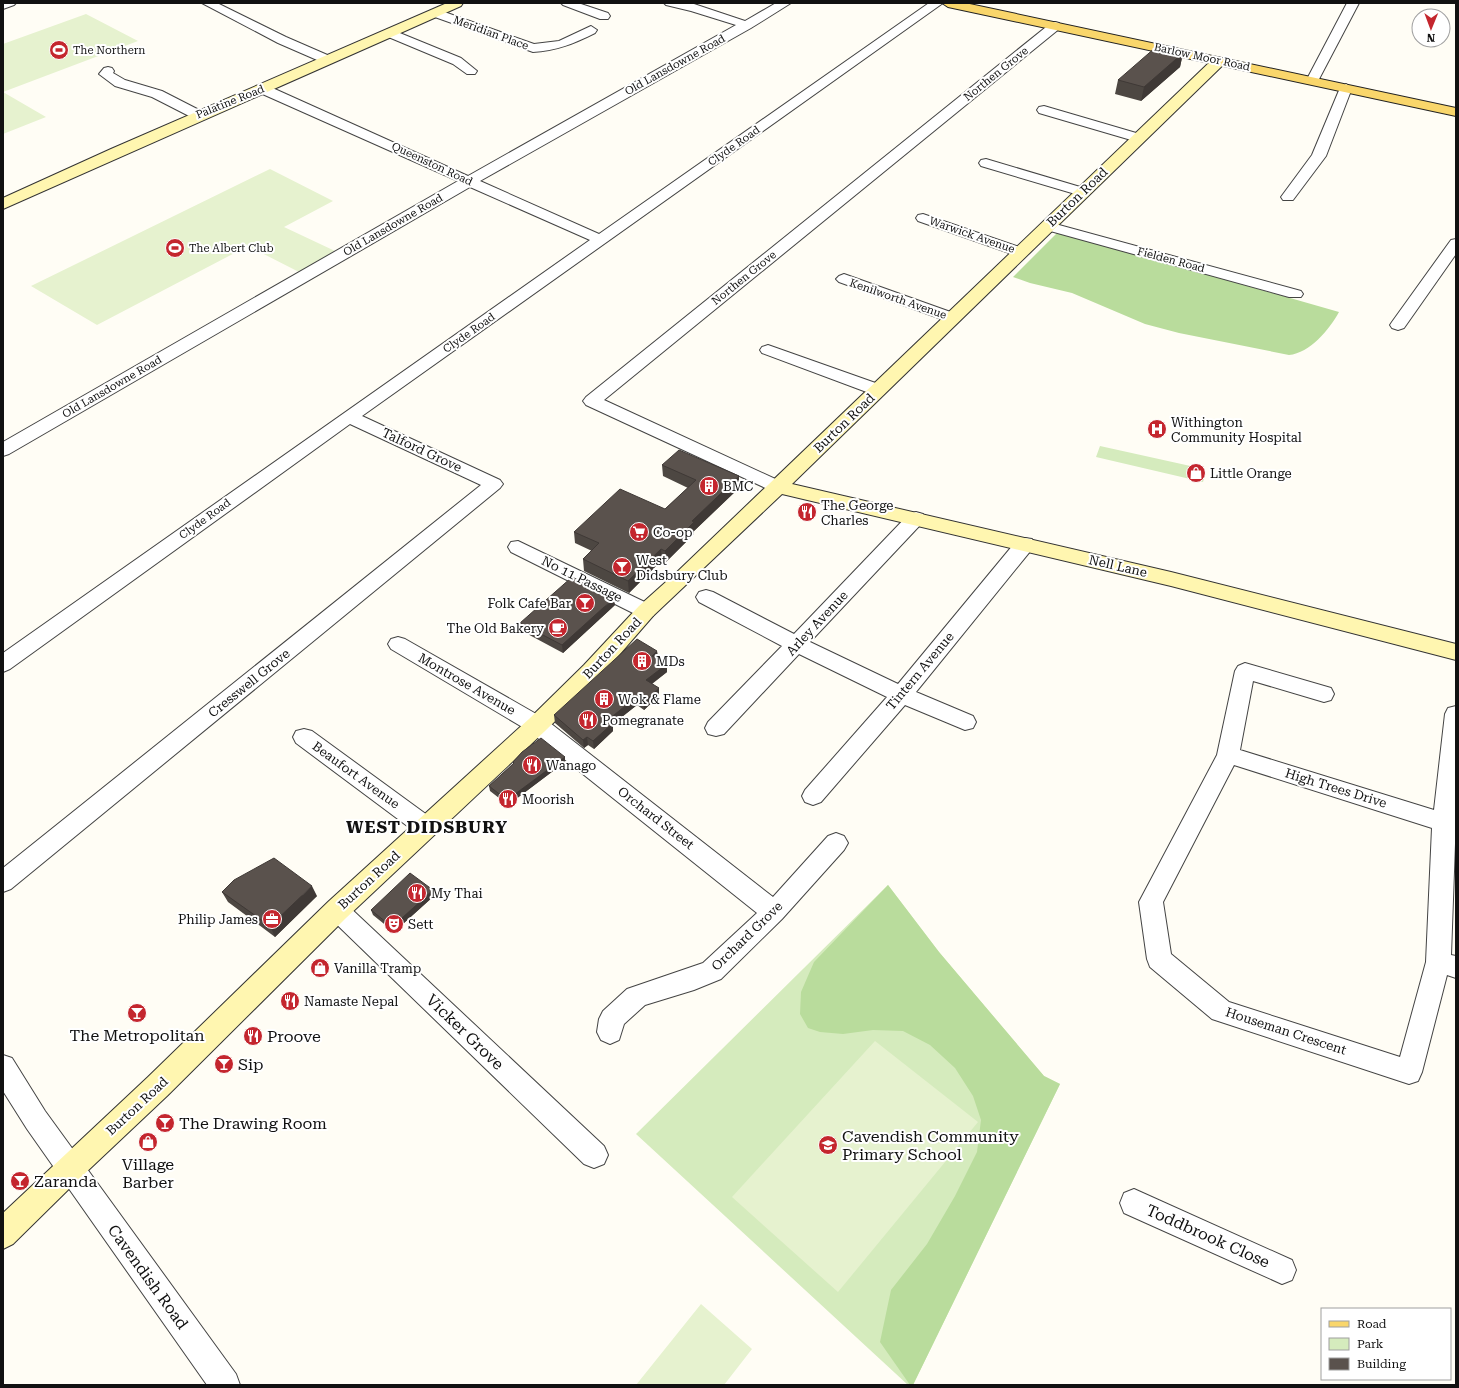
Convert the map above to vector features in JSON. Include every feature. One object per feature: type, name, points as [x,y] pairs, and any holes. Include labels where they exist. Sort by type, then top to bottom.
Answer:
[{"type":"main road","name":"Barlow Moor Road","points":[[948,3],[1456,112]]},
{"type":"street","points":[[3,5],[10,3]]},
{"type":"street","name":"Palatine Road","points":[[3,204],[198,115],[263,89],[458,3]]},
{"type":"street","points":[[567,3],[604,16]]},
{"type":"street","points":[[670,3],[694,8],[746,25]]},
{"type":"street","name":"Old Lansdowne Road","points":[[3,450],[469,181],[785,3]]},
{"type":"street","name":"Clyde Road","points":[[3,664],[349,417],[937,3]]},
{"type":"street","points":[[1312,80],[1353,3]]},
{"type":"street","points":[[212,4],[282,40],[328,60]]},
{"type":"street","name":"Meridian Place","points":[[436,13],[532,48],[549,48],[564,44],[591,30]]},
{"type":"street","name":"Northen Grove","points":[[778,487],[592,401],[1056,26]]},
{"type":"street","points":[[390,33],[457,61],[471,71]]},
{"type":"street","name":"Burton Road","points":[[3,1234],[70,1168],[158,1086],[337,910],[537,725],[592,671],[646,611],[684,577],[778,487],[1138,138],[1220,61]]},
{"type":"street","points":[[108,71],[105,74],[120,83],[157,94],[198,115]]},
{"type":"street","points":[[1288,197],[1319,156],[1346,88]]},
{"type":"street","name":"Queenston Road","points":[[263,89],[601,240]]},
{"type":"street","points":[[1044,110],[1138,138]]},
{"type":"street","points":[[986,163],[1082,192]]},
{"type":"street","name":"Warwick Avenue","points":[[923,218],[1020,252]]},
{"type":"street","name":"Fielden Road","points":[[1048,226],[1295,294]]},
{"type":"street","points":[[1398,325],[1456,242]]},
{"type":"street","name":"Kenilworth Avenue","points":[[844,279],[952,318]]},
{"type":"street","points":[[768,350],[878,390]]},
{"type":"street","name":"Talford Grove","points":[[349,417],[494,484]]},
{"type":"street","name":"Cresswell Grove","points":[[3,882],[494,484]]},
{"type":"street","name":"Nell Lane","points":[[778,487],[916,518],[1188,583],[1456,652]]},
{"type":"street","name":"Arley Avenue","points":[[716,728],[797,645],[916,518]]},
{"type":"street","name":"Tintern Avenue","points":[[813,796],[900,696],[1025,544]]},
{"type":"street","name":"No 11 Passage","points":[[518,547],[646,611]]},
{"type":"street","points":[[706,597],[797,645],[900,696],[965,722]]},
{"type":"street","name":"Montrose Avenue","points":[[398,644],[537,725]]},
{"type":"street","name":"Houseman Crescent","points":[[1324,694],[1245,671],[1228,755],[1151,902],[1159,959],[1221,1011],[1409,1072],[1447,965],[1444,822],[1456,714]]},
{"type":"street","name":"Orchard Street","points":[[537,725],[774,912]]},
{"type":"street","name":"Beaufort Avenue","points":[[304,737],[426,827]]},
{"type":"street","name":"High Trees Drive","points":[[1228,755],[1444,822]]},
{"type":"street","name":"Orchard Grove","points":[[610,1032],[612,1019],[636,997],[660,988],[694,980],[712,971],[774,912],[836,843]]},
{"type":"street","name":"Vicker Grove","points":[[337,910],[594,1155]]},
{"type":"street","name":"Cavendish Road","points":[[3,1067],[36,1120],[225,1385]]},
{"type":"street","name":"Toddbrook Close","points":[[1134,1203],[1282,1270]]},
{"type":"green space","name":"The Northern","points":[[86,14],[138,41],[3,92],[3,44]]},
{"type":"green space","points":[[3,92],[46,117],[3,134]]},
{"type":"green space","name":"The Albert Club","points":[[270,169],[333,201],[284,227],[335,251],[299,272],[248,246],[97,325],[31,286]]},
{"type":"green space","points":[[1058,232],[1339,312],[1318,340],[1304,350],[1289,355],[1179,333],[1145,324],[1072,293],[1030,283],[1013,277]]},
{"type":"green space","points":[[1100,446],[1195,467],[1203,471],[1205,475],[1203,482],[1096,457]]},
{"type":"green space","points":[[888,885],[939,952],[1044,1076],[1060,1084],[913,1385],[908,1385],[636,1134]]},
{"type":"green space","points":[[888,885],[939,952],[1044,1076],[1060,1084],[913,1385],[910,1385],[880,1342],[891,1290],[927,1244],[955,1196],[977,1152],[981,1120],[973,1096],[955,1068],[930,1045],[903,1031],[873,1030],[843,1034],[820,1032],[808,1028],[800,1014],[801,992],[814,962]]},
{"type":"green space","points":[[875,1041],[978,1122],[838,1292],[732,1197]]},
{"type":"green space","points":[[701,1304],[752,1349],[724,1385],[636,1385]]},
{"type":"building","points":[[1156,47],[1183,53],[1144,87],[1118,80]]},
{"type":"building","points":[[679,450],[739,476],[692,521],[694,522],[665,551],[661,549],[628,581],[583,559],[599,543],[574,532],[620,489],[665,509],[696,480],[662,465]]},
{"type":"building","points":[[572,577],[614,598],[562,645],[520,623]]},
{"type":"building","points":[[637,639],[657,651],[652,656],[667,664],[646,680],[659,688],[644,702],[636,697],[608,720],[613,723],[593,741],[587,737],[583,740],[554,715]]},
{"type":"building","points":[[541,738],[565,757],[507,800],[489,786],[514,763],[513,762],[522,752]]},
{"type":"building","name":"Philip James","points":[[274,858],[312,886],[270,926],[222,892],[234,880]]},
{"type":"building","points":[[410,873],[433,890],[392,927],[371,910]]},
{"type":"place","name":"The Northern","points":[[59,50]]},
{"type":"place","name":"The Albert Club","points":[[175,248]]},
{"type":"place","name":"Withington Community Hospital","points":[[1157,429]]},
{"type":"place","name":"Little Orange","points":[[1196,473]]},
{"type":"place","name":"BMC","points":[[709,486]]},
{"type":"place","name":"The George Charles","points":[[807,512]]},
{"type":"place","name":"Co-op","points":[[639,532]]},
{"type":"place","name":"West Didsbury Club","points":[[622,567]]},
{"type":"place","name":"Folk Cafe Bar","points":[[585,603]]},
{"type":"place","name":"The Old Bakery","points":[[558,628]]},
{"type":"place","name":"MDs","points":[[642,661]]},
{"type":"place","name":"Wok & Flame","points":[[604,699]]},
{"type":"place","name":"Pomegranate","points":[[588,720]]},
{"type":"place","name":"Wanago","points":[[532,765]]},
{"type":"place","name":"Moorish","points":[[508,799]]},
{"type":"place","name":"My Thai","points":[[417,893]]},
{"type":"place","name":"Philip James","points":[[272,919]]},
{"type":"place","name":"Sett","points":[[394,924]]},
{"type":"place","name":"Vanilla Tramp","points":[[320,968]]},
{"type":"place","name":"Namaste Nepal","points":[[290,1001]]},
{"type":"place","name":"The Metropolitan","points":[[137,1013]]},
{"type":"place","name":"Proove","points":[[253,1036]]},
{"type":"place","name":"Sip","points":[[224,1064]]},
{"type":"place","name":"The Drawing Room","points":[[165,1123]]},
{"type":"place","name":"Village Barber","points":[[148,1142]]},
{"type":"place","name":"Cavendish Community Primary School","points":[[828,1145]]},
{"type":"place","name":"Zaranda","points":[[20,1181]]},
{"type":"district","name":"WEST DIDSBURY","points":[[427,827]]}]
